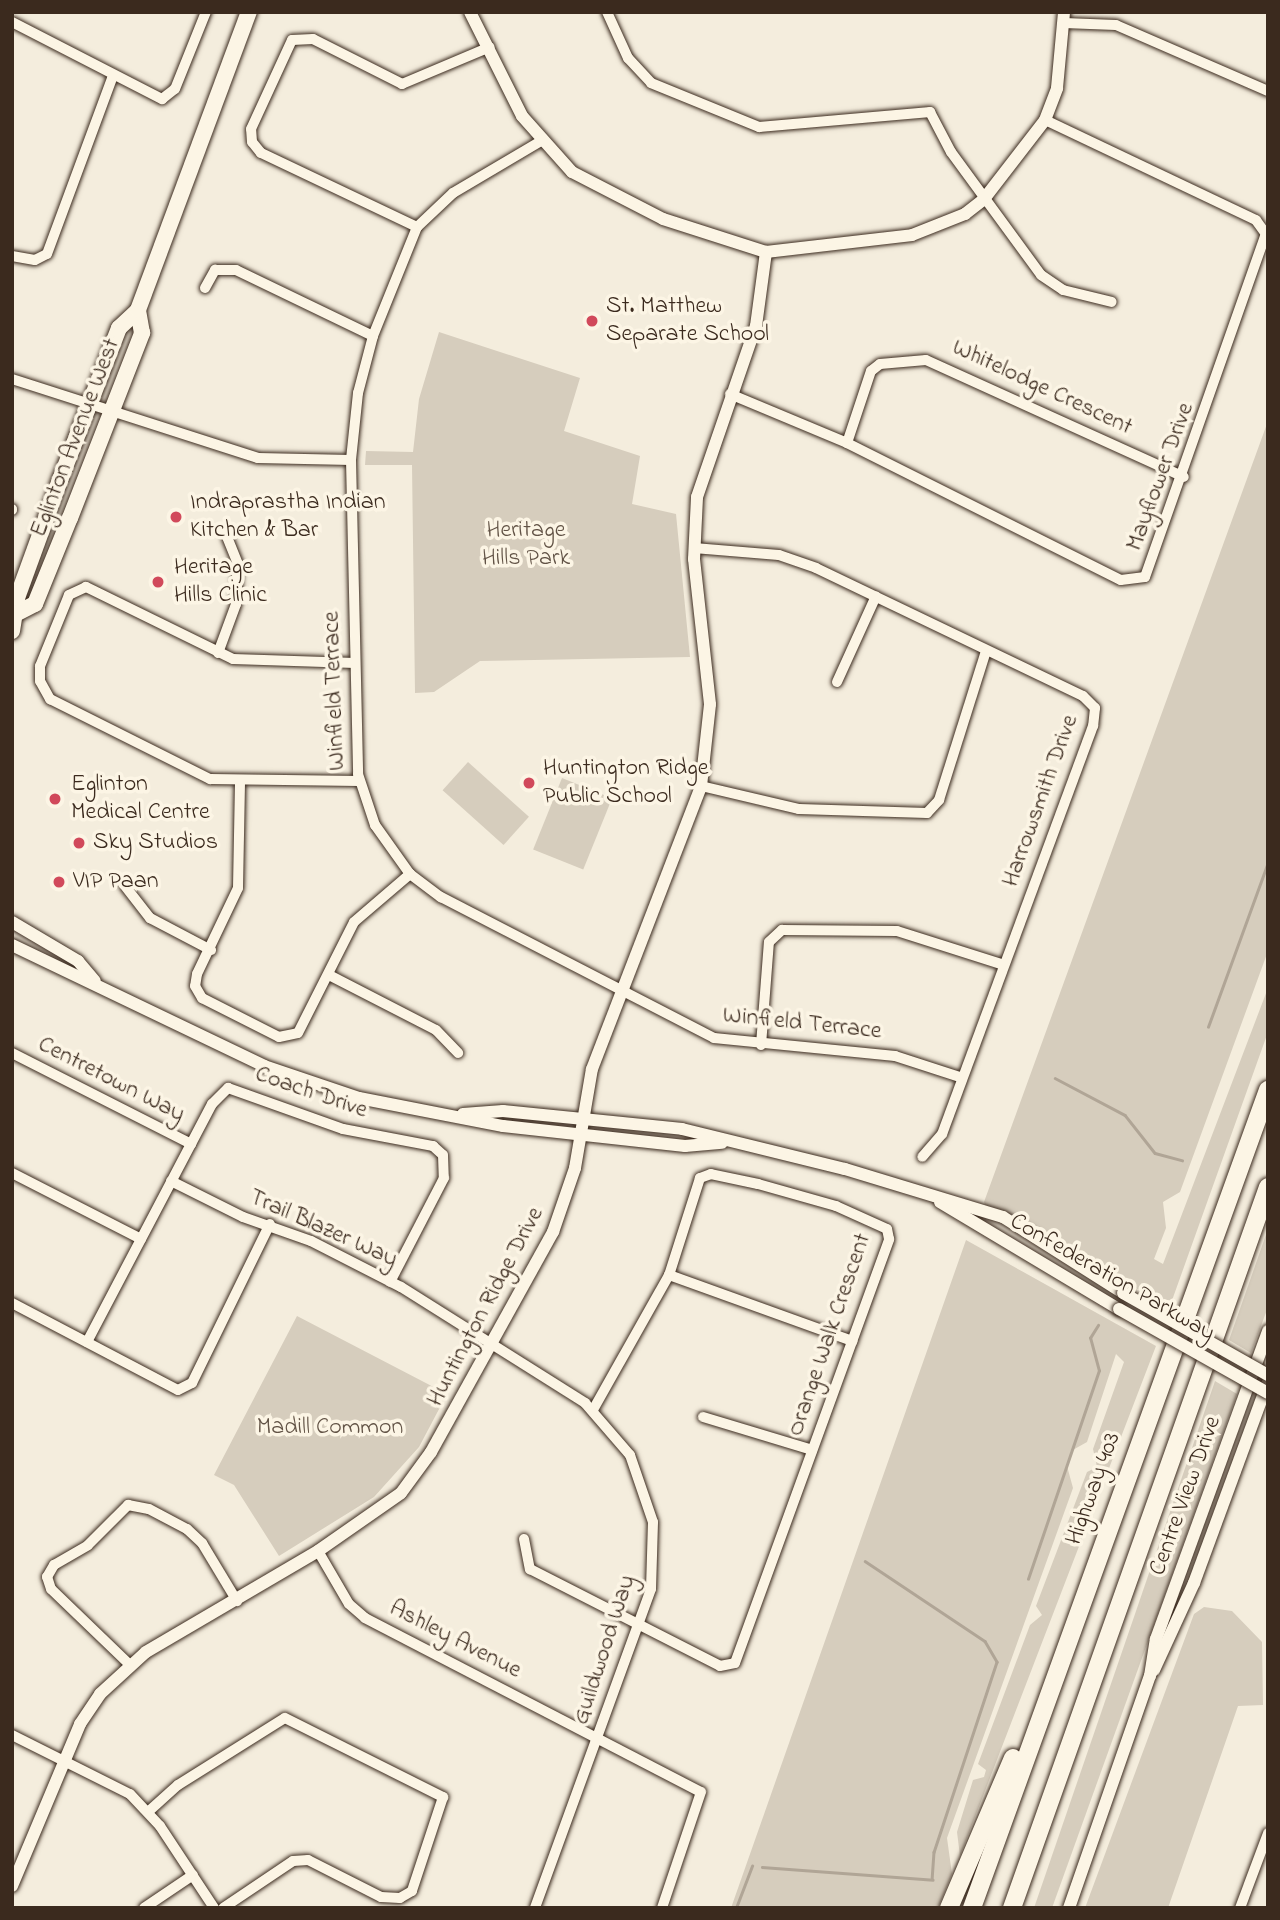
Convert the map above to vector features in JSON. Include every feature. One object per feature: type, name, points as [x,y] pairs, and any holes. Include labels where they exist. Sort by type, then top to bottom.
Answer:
[{"type":"highway","name":"Highway 403","points":[[972,1908],[1065,1639],[1268,1090]]},
{"type":"highway","points":[[1012,1908],[1268,1187]]},
{"type":"highway","points":[[949,1908],[1065,1639]]},
{"type":"highway","points":[[1024,1908],[1029,1860]]},
{"type":"main road","name":"Eglinton Avenue West","points":[[12,631],[19,612],[18,598],[90,402],[119,328],[138,310],[248,12]]},
{"type":"main road","name":"Eglinton Avenue West","points":[[19,612],[34,604],[112,410],[142,333],[138,310]]},
{"type":"street","points":[[12,22],[112,78],[168,97],[206,12]]},
{"type":"street","points":[[470,12],[522,116],[541,141],[572,172],[619,201],[766,252],[912,234],[965,214],[984,199],[1045,120],[1057,88],[1064,18],[1116,25],[1268,91]]},
{"type":"street","points":[[607,12],[628,58],[651,83],[759,127],[930,112],[984,199],[1041,275],[1063,290],[1112,302]]},
{"type":"street","points":[[416,227],[261,153],[252,142],[251,128],[284,47],[302,38],[402,84],[489,47]]},
{"type":"street","points":[[12,256],[35,260],[47,254],[112,78]]},
{"type":"street","name":"Mayflower Drive","points":[[730,394],[847,443],[1131,583],[1150,570],[1267,240],[1264,229],[1256,220],[1045,120]]},
{"type":"street","name":"Winfield Terrace","points":[[541,141],[453,193],[416,227],[373,336],[358,393],[351,460],[359,781],[374,825],[410,874],[461,909],[714,1038],[761,1045],[895,1056],[960,1077]]},
{"type":"street","name":"Huntington Ridge Drive","points":[[12,1886],[65,1759],[100,1694],[129,1664],[318,1551],[401,1493],[430,1452],[554,1232],[575,1168],[592,1069],[701,786],[710,704],[694,548],[702,472],[756,326],[766,252]]},
{"type":"street","points":[[205,288],[215,270],[236,271],[373,336]]},
{"type":"street","name":"Whitelodge Crescent","points":[[847,443],[871,371],[880,364],[926,360],[947,364],[1184,477]]},
{"type":"street","points":[[12,379],[258,458],[351,460]]},
{"type":"street","points":[[218,653],[236,604],[238,564],[227,537]]},
{"type":"street","name":"Harrowsmith Drive","points":[[694,548],[779,555],[876,596],[1083,696],[1096,716],[960,1077],[942,1133],[922,1157]]},
{"type":"street","points":[[355,663],[247,662],[218,653],[97,590],[81,588],[69,596],[40,666],[40,681],[50,699],[168,761],[210,779],[240,783],[359,781]]},
{"type":"street","points":[[838,682],[876,596]]},
{"type":"street","points":[[701,786],[799,809],[927,813],[939,800],[986,651]]},
{"type":"street","points":[[240,783],[238,888],[211,950],[197,974],[195,986],[202,998],[279,1037],[298,1033],[354,922],[410,874]]},
{"type":"street","points":[[125,886],[150,918],[211,950]]},
{"type":"street","name":"Confederation Parkway","points":[[12,922],[78,961],[95,981]]},
{"type":"street","points":[[761,1045],[769,942],[782,930],[897,931],[1004,965]]},
{"type":"street","name":"Confederation Parkway","points":[[12,945],[95,981],[293,1077],[446,1116],[685,1146],[722,1143]]},
{"type":"street","points":[[328,975],[436,1030],[458,1053]]},
{"type":"street","name":"Centretown Way","points":[[12,1053],[191,1144]]},
{"type":"street","name":"Coach Drive","points":[[87,1342],[212,1104],[228,1088],[343,1129],[433,1146],[447,1166],[444,1178],[390,1282]]},
{"type":"street","name":"Confederation Parkway","points":[[446,1116],[503,1111],[682,1129],[722,1143],[845,1168],[936,1199],[1003,1217],[1123,1293],[1268,1375]]},
{"type":"street","points":[[12,1173],[141,1239]]},
{"type":"street","name":"Orange Walk Crescent","points":[[593,1410],[669,1275],[696,1187],[711,1174],[877,1221],[889,1239],[734,1663],[720,1666],[639,1624]]},
{"type":"street","name":"Trail Blazer Way","points":[[171,1181],[270,1224],[390,1282],[490,1343]]},
{"type":"street","name":"Confederation Parkway","points":[[936,1199],[1119,1309],[1268,1393]]},
{"type":"street","points":[[12,1303],[178,1390],[186,1387],[270,1224]]},
{"type":"street","points":[[669,1275],[852,1341]]},
{"type":"street","name":"Centre View Drive","points":[[1150,1676],[1156,1639],[1268,1331]]},
{"type":"street","name":"Guildwood Way","points":[[490,1343],[593,1410],[630,1455],[653,1522],[651,1589],[535,1908]]},
{"type":"street","name":"Centre View Drive","points":[[1069,1908],[1150,1676],[1194,1583],[1268,1382]]},
{"type":"street","points":[[703,1417],[813,1450]]},
{"type":"street","points":[[129,1664],[51,1589],[47,1577],[128,1505],[149,1509],[187,1529],[202,1543],[237,1601]]},
{"type":"street","points":[[524,1539],[530,1569],[639,1624]]},
{"type":"street","name":"Ashley Avenue","points":[[318,1551],[349,1604],[365,1618],[701,1793],[662,1908]]},
{"type":"street","points":[[149,1811],[178,1785],[285,1718],[439,1790],[443,1797],[412,1891],[400,1898],[381,1897],[308,1860],[293,1861],[223,1908]]},
{"type":"street","points":[[12,1735],[107,1779],[149,1811],[214,1908]]},
{"type":"street","points":[[1240,1908],[1268,1833]]},
{"type":"street","points":[[144,1908],[193,1875]]},
{"type":"green space","name":"Heritage Hills Park","points":[[439,332],[580,378],[564,431],[640,456],[632,504],[676,514],[690,657],[480,661],[434,692],[415,693],[412,465],[365,465],[366,451],[413,452],[419,399]]},
{"type":"green space","points":[[1268,421],[1268,951],[1180,1192],[1163,1202],[1166,1228],[1154,1259],[1163,1264],[1268,988],[1268,1032],[1170,1306],[987,1209],[984,1202]]},
{"type":"green space","points":[[468,762],[529,817],[504,845],[443,790]]},
{"type":"green space","points":[[562,778],[612,798],[583,870],[533,849]]},
{"type":"green space","points":[[1268,1229],[1268,1307],[1251,1353],[1229,1340]]},
{"type":"green space","points":[[966,1240],[1156,1346],[960,1856],[957,1832],[973,1780],[984,1777],[986,1770],[978,1764],[1030,1625],[1042,1615],[1036,1606],[1087,1472],[1097,1467],[1093,1449],[1124,1362],[1116,1354],[1087,1442],[1071,1451],[1067,1466],[1073,1488],[947,1838],[952,1874],[938,1908],[731,1908]]},
{"type":"green space","name":"Madill Common","points":[[297,1316],[447,1394],[419,1447],[374,1497],[279,1556],[234,1485],[214,1475]]},
{"type":"green space","points":[[1215,1381],[1237,1394],[1052,1908],[1034,1908]]},
{"type":"green space","points":[[1204,1607],[1232,1611],[1262,1642],[1263,1705],[1238,1706],[1168,1908],[1085,1908],[1194,1614]]},
{"type":"waterway","points":[[1208,1027],[1268,862]]},
{"type":"waterway","points":[[1055,1078],[1125,1115],[1155,1153],[1182,1160]]},
{"type":"waterway","points":[[1028,1579],[1099,1371],[1090,1338],[1098,1325]]},
{"type":"waterway","points":[[865,1561],[985,1641],[997,1662],[934,1852],[932,1879]]},
{"type":"waterway","points":[[736,1908],[752,1866]]},
{"type":"waterway","points":[[762,1867],[933,1880]]},
{"type":"place","name":"St. Matthew Separate School","points":[[592,321]]},
{"type":"place","name":"Indraprastha Indian Kitchen & Bar","points":[[176,517]]},
{"type":"place","name":"Heritage Hills Clinic","points":[[158,582]]},
{"type":"place","name":"Huntington Ridge Public School","points":[[529,783]]},
{"type":"place","name":"Eglinton Medical Centre","points":[[55,799]]},
{"type":"place","name":"Sky Studios","points":[[79,843]]},
{"type":"place","name":"VIP Paan","points":[[59,882]]}]
